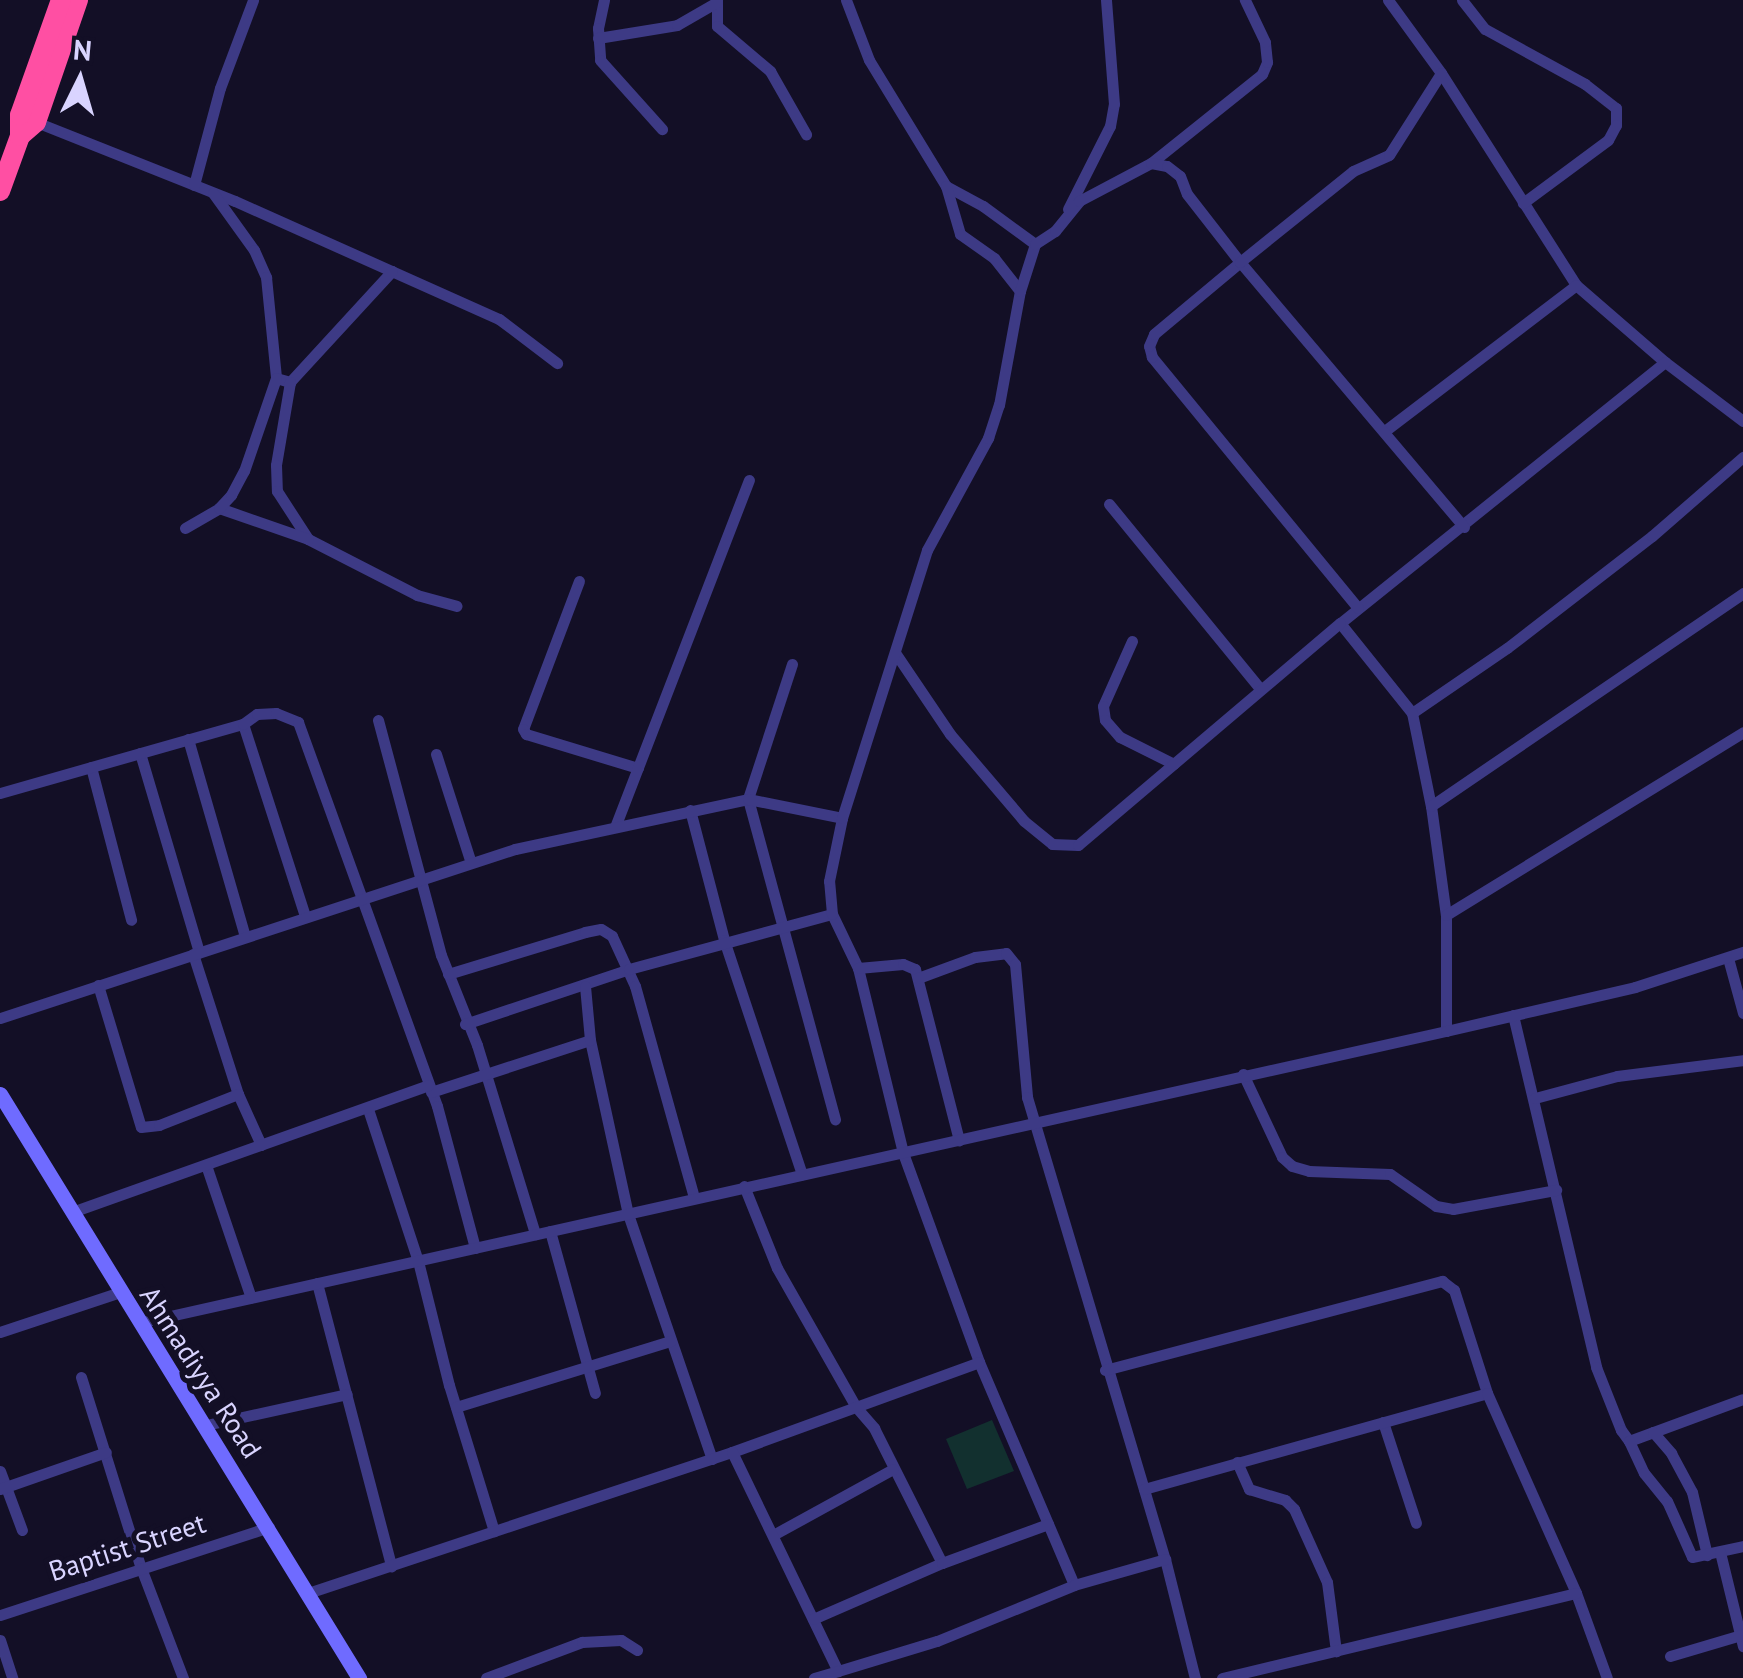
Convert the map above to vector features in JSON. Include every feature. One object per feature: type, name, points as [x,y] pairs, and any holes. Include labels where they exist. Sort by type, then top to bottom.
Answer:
[{"type":"highway","points":[[0,191],[61,0]]},
{"type":"highway","points":[[18,134],[78,0]]},
{"type":"street","points":[[194,185],[220,88],[253,0]]},
{"type":"street","points":[[604,0],[598,38],[605,69],[662,129]]},
{"type":"street","points":[[846,0],[870,60],[946,186],[960,234],[994,258],[1020,291]]},
{"type":"street","points":[[1062,222],[1110,126],[1114,104],[1106,0]]},
{"type":"street","points":[[1074,1585],[979,1362],[903,1152],[858,968],[832,914],[829,881],[842,818],[927,550],[988,438],[999,405],[1020,291],[1035,244],[1080,201],[1151,163],[1262,74],[1268,62],[1265,42],[1245,0]]},
{"type":"street","points":[[1388,0],[1441,73],[1576,285],[1665,362],[1743,421]]},
{"type":"street","points":[[1462,0],[1485,29],[1584,84],[1616,108],[1616,126],[1608,140],[1523,204]]},
{"type":"street","points":[[598,38],[678,25],[717,1]]},
{"type":"street","points":[[717,1],[717,26],[770,71],[806,134]]},
{"type":"street","points":[[1358,608],[1152,358],[1149,346],[1154,334],[1354,171],[1389,155],[1441,73]]},
{"type":"street","points":[[18,134],[213,192],[518,329],[557,362]]},
{"type":"street","points":[[1151,163],[1167,166],[1180,176],[1187,194],[1240,262],[1386,430],[1464,527]]},
{"type":"street","points":[[946,186],[983,206],[1035,244]]},
{"type":"street","points":[[185,528],[219,508],[244,471],[276,378],[266,277],[254,250],[213,192]]},
{"type":"street","points":[[308,538],[277,491],[276,465],[290,382],[392,271]]},
{"type":"street","points":[[1386,430],[1576,285]]},
{"type":"street","points":[[896,654],[950,734],[1024,821],[1052,844],[1078,845],[1259,688],[1665,362]]},
{"type":"street","points":[[276,378],[290,382]]},
{"type":"street","points":[[1412,713],[1536,625],[1743,458]]},
{"type":"street","points":[[615,826],[749,480]]},
{"type":"street","points":[[1109,504],[1259,688]]},
{"type":"street","points":[[219,508],[308,538],[417,595],[457,606]]},
{"type":"street","points":[[579,581],[523,730],[638,768]]},
{"type":"street","points":[[1432,806],[1743,593]]},
{"type":"street","points":[[1340,622],[1412,713],[1432,806],[1446,915],[1446,1031]]},
{"type":"street","points":[[1132,641],[1103,706],[1105,720],[1120,737],[1174,764]]},
{"type":"street","points":[[792,664],[748,799],[835,1119]]},
{"type":"street","points":[[0,793],[243,724],[268,712],[298,722],[430,1088],[474,1248]]},
{"type":"street","points":[[378,720],[448,974],[484,1073],[534,1234]]},
{"type":"street","points":[[243,724],[305,916]]},
{"type":"street","points":[[1446,915],[1743,732]]},
{"type":"street","points":[[188,739],[245,937]]},
{"type":"street","points":[[140,753],[238,1094],[260,1146]]},
{"type":"street","points":[[436,754],[471,864]]},
{"type":"street","points":[[92,767],[131,920]]},
{"type":"street","points":[[0,1018],[471,864],[615,826],[748,799],[842,818]]},
{"type":"street","points":[[690,810],[724,940],[802,1174]]},
{"type":"street","points":[[465,1024],[629,968],[832,914]]},
{"type":"street","points":[[448,974],[601,929],[612,936],[629,968],[694,1197]]},
{"type":"street","points":[[142,1322],[1446,1031],[1636,987],[1743,952]]},
{"type":"street","points":[[918,978],[975,957],[1012,957],[1024,1038],[1025,1084],[1106,1370],[1165,1559],[1195,1678]]},
{"type":"street","points":[[1728,958],[1743,1014]]},
{"type":"street","points":[[858,968],[904,964],[915,969],[959,1140]]},
{"type":"street","points":[[98,986],[142,1127],[238,1094]]},
{"type":"street","points":[[585,986],[590,1040],[628,1214],[712,1458]]},
{"type":"street","points":[[1513,1015],[1596,1367],[1612,1413],[1644,1473],[1667,1501],[1692,1557],[1743,1546]]},
{"type":"street","points":[[72,1212],[430,1088],[590,1040]]},
{"type":"street","points":[[1535,1098],[1617,1076],[1743,1060]]},
{"type":"street","points":[[1243,1074],[1282,1157],[1292,1166],[1309,1171],[1390,1174],[1436,1206],[1454,1209],[1556,1190]]},
{"type":"street","name":"Ahmadiyya Road","points":[[0,1094],[120,1292],[270,1526],[359,1678]]},
{"type":"street","points":[[368,1109],[418,1260],[456,1407],[494,1531]]},
{"type":"street","points":[[206,1166],[251,1298]]},
{"type":"street","points":[[744,1186],[777,1268],[856,1407],[874,1428],[942,1562]]},
{"type":"street","points":[[550,1231],[595,1393]]},
{"type":"street","points":[[1106,1370],[1442,1282],[1454,1290],[1487,1393],[1576,1593],[1606,1678]]},
{"type":"street","points":[[317,1283],[391,1566]]},
{"type":"street","points":[[0,1332],[120,1292]]},
{"type":"street","points":[[456,1407],[671,1341]]},
{"type":"street","points":[[308,1594],[732,1452],[979,1362]]},
{"type":"street","points":[[80,1376],[141,1568],[184,1678]]},
{"type":"street","points":[[1144,1488],[1487,1393]]},
{"type":"street","points":[[206,1425],[347,1394]]},
{"type":"street","points":[[1629,1442],[1743,1400]]},
{"type":"street","points":[[1384,1422],[1416,1523]]},
{"type":"street","points":[[1653,1432],[1672,1453],[1692,1492],[1706,1555]]},
{"type":"street","points":[[2,1488],[106,1452]]},
{"type":"street","points":[[732,1452],[838,1671]]},
{"type":"street","points":[[1236,1462],[1249,1489],[1285,1500],[1294,1509],[1327,1582],[1336,1651]]},
{"type":"street","points":[[773,1535],[893,1469]]},
{"type":"street","points":[[0,1471],[2,1488],[22,1530]]},
{"type":"street","points":[[813,1619],[942,1562],[1048,1524]]},
{"type":"street","name":"Baptist Street","points":[[0,1615],[270,1526]]},
{"type":"street","points":[[1670,1656],[1742,1640],[1720,1552]]},
{"type":"street","points":[[814,1678],[938,1641],[1074,1585],[1165,1559]]},
{"type":"street","points":[[1222,1678],[1576,1593]]},
{"type":"street","points":[[0,1640],[12,1678]]},
{"type":"street","points":[[486,1678],[582,1642],[621,1640],[637,1650]]},
{"type":"green space","points":[[992,1420],[1014,1471],[967,1489],[946,1439]]}]
